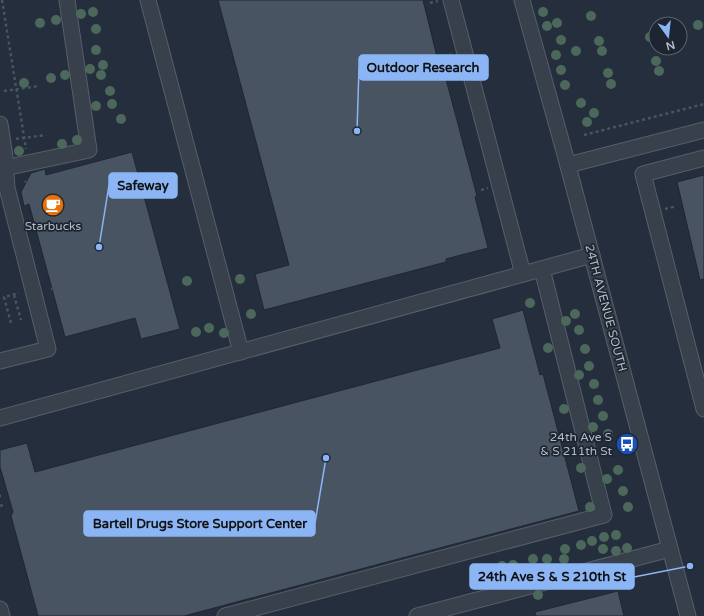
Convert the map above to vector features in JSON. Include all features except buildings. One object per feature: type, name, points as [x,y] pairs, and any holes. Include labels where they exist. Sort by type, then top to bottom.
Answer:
[{"type":"street","points":[[3,168],[89,150],[67,0]]},
{"type":"street","points":[[148,0],[241,352]]},
{"type":"street","points":[[451,0],[523,274]]},
{"type":"street","name":"24TH AVENUE SOUTH","points":[[522,0],[568,165],[688,616]]},
{"type":"street","points":[[0,124],[3,168],[7,188],[48,349],[0,361]]},
{"type":"street","points":[[568,165],[704,130]]},
{"type":"street","points":[[704,158],[643,174],[704,409]]},
{"type":"street","points":[[0,418],[592,255]]},
{"type":"street","points":[[225,616],[604,515],[542,269]]},
{"type":"street","points":[[417,616],[670,549]]},
{"type":"path","points":[[2,0],[17,89],[23,138],[27,154]]},
{"type":"path","points":[[4,91],[39,86]]},
{"type":"path","points":[[584,135],[704,104]]},
{"type":"path","points":[[23,138],[46,135]]},
{"type":"path","points":[[664,209],[673,207],[672,204]]},
{"type":"path","points":[[11,323],[4,297],[14,295],[21,320]]},
{"type":"place","name":"Outdoor Research","points":[[357,131]]},
{"type":"place","name":"Starbucks","points":[[53,205]]},
{"type":"place","name":"Safeway","points":[[99,247]]},
{"type":"place","name":"24th Ave S & S 211th St","points":[[627,444]]},
{"type":"place","name":"Bartell Drugs Store Support Center","points":[[326,458]]},
{"type":"place","name":"24th Ave S & S 210th St","points":[[690,566]]}]
